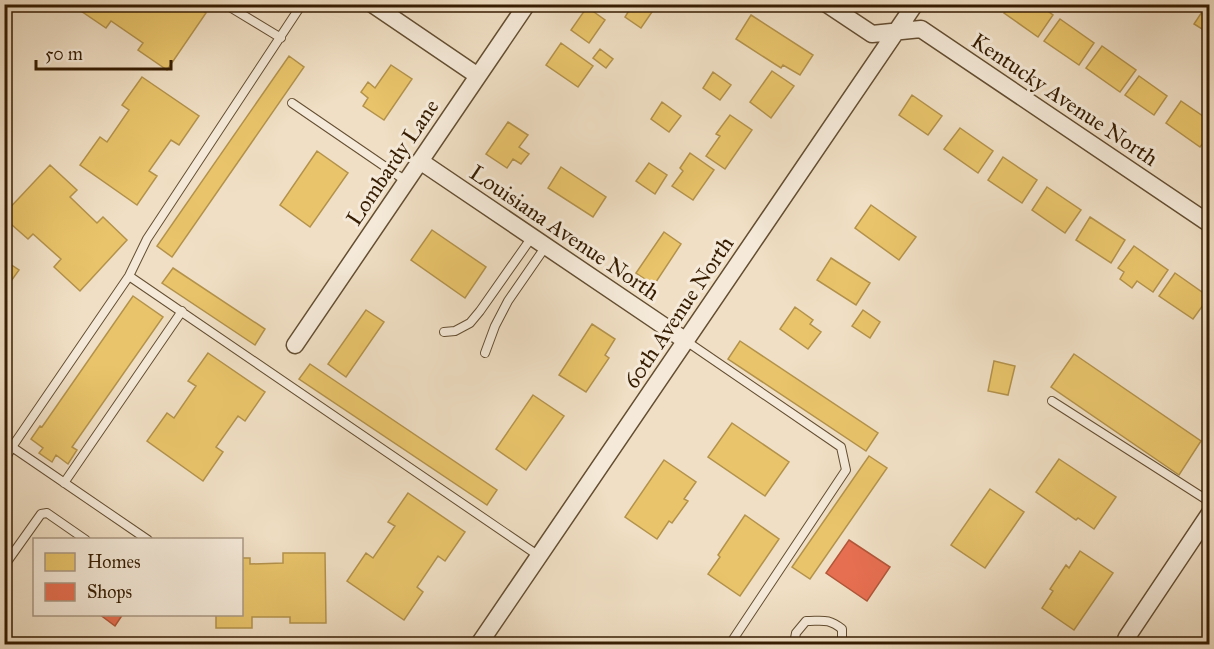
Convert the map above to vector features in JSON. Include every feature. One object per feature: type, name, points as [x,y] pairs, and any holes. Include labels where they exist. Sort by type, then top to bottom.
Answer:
[{"type":"street","points":[[372,4],[478,76]]},
{"type":"street","name":"Lombardy Lane","points":[[295,345],[526,4]]},
{"type":"street","name":"Kentucky Avenue North","points":[[827,4],[872,34],[921,29],[1209,224]]},
{"type":"street","name":"60th Avenue North","points":[[479,645],[915,4]]},
{"type":"street","name":"Louisiana Avenue North","points":[[420,161],[686,341]]},
{"type":"street","points":[[1124,645],[1127,637],[1209,513]]},
{"type":"lane","points":[[225,4],[281,39]]},
{"type":"lane","points":[[4,461],[129,276],[147,239],[302,4]]},
{"type":"lane","points":[[292,103],[406,181]]},
{"type":"lane","points":[[444,332],[455,331],[470,323],[539,241]]},
{"type":"lane","points":[[486,353],[495,326],[539,241]]},
{"type":"lane","points":[[129,276],[539,556]]},
{"type":"lane","points":[[64,483],[182,311]]},
{"type":"lane","points":[[686,341],[841,447],[846,470],[730,645]]},
{"type":"lane","points":[[1052,401],[1209,502]]},
{"type":"lane","points":[[12,447],[145,538]]},
{"type":"lane","points":[[4,566],[41,513],[47,513],[83,538]]},
{"type":"lane","points":[[794,645],[796,633],[806,621],[831,621],[842,628],[842,645]]},
{"type":"building: Homes","points":[[81,4],[193,4],[206,13],[167,70],[138,50],[143,43],[111,21],[106,28],[78,9]]},
{"type":"building: Homes","points":[[633,4],[642,4],[652,12],[641,28],[625,17]]},
{"type":"building: Homes","points":[[1010,4],[1038,4],[1053,15],[1038,37],[1004,13]]},
{"type":"building: Homes","points":[[1190,4],[1210,4],[1210,34],[1194,24],[1202,12]]},
{"type":"building: Homes","points":[[587,7],[605,20],[589,43],[571,30]]},
{"type":"building: Homes","points":[[751,15],[813,55],[800,75],[783,65],[781,68],[736,39]]},
{"type":"building: Homes","points":[[1060,19],[1094,43],[1079,65],[1044,41]]},
{"type":"building: Homes","points":[[561,43],[593,66],[578,87],[546,65]]},
{"type":"building: Homes","points":[[1102,46],[1136,70],[1120,92],[1086,68]]},
{"type":"building: Homes","points":[[600,49],[613,59],[606,68],[593,58]]},
{"type":"building: Homes","points":[[289,56],[304,67],[172,257],[157,246]]},
{"type":"building: Homes","points":[[391,65],[412,79],[384,120],[363,106],[368,98],[361,92],[368,82],[375,88]]},
{"type":"building: Homes","points":[[772,71],[794,86],[771,118],[750,102]]},
{"type":"building: Homes","points":[[713,72],[731,85],[720,100],[703,88]]},
{"type":"building: Homes","points":[[1139,76],[1167,96],[1154,115],[1125,95]]},
{"type":"building: Homes","points":[[142,77],[199,116],[179,145],[171,140],[149,171],[157,176],[137,205],[80,165],[100,137],[107,142],[129,110],[122,105]]},
{"type":"building: Homes","points":[[912,95],[942,116],[928,135],[899,115]]},
{"type":"building: Homes","points":[[1181,101],[1210,121],[1210,134],[1200,147],[1166,123]]},
{"type":"building: Homes","points":[[662,102],[681,116],[669,132],[651,119]]},
{"type":"building: Homes","points":[[730,115],[752,130],[725,169],[706,156],[720,136],[716,134]]},
{"type":"building: Homes","points":[[508,122],[528,135],[519,147],[529,154],[521,164],[513,159],[507,168],[486,154]]},
{"type":"building: Homes","points":[[960,128],[993,151],[978,173],[944,149]]},
{"type":"building: Homes","points":[[317,151],[348,173],[310,227],[280,205]]},
{"type":"building: Homes","points":[[690,153],[714,170],[693,200],[672,186],[683,171],[680,168]]},
{"type":"building: Homes","points":[[1003,157],[1037,180],[1022,203],[988,180]]},
{"type":"building: Homes","points":[[649,163],[667,175],[655,194],[636,181]]},
{"type":"building: Homes","points":[[50,165],[77,190],[70,197],[97,223],[103,217],[127,240],[80,291],[54,267],[61,259],[33,234],[28,239],[4,218],[4,214]]},
{"type":"building: Homes","points":[[561,167],[606,197],[593,217],[548,188]]},
{"type":"building: Homes","points":[[1047,187],[1081,210],[1065,233],[1032,210]]},
{"type":"building: Homes","points":[[871,205],[916,237],[899,260],[855,228]]},
{"type":"building: Homes","points":[[1090,217],[1125,240],[1111,263],[1076,240]]},
{"type":"building: Homes","points":[[432,230],[486,267],[465,298],[411,260]]},
{"type":"building: Homes","points":[[664,232],[681,244],[654,285],[636,273]]},
{"type":"building: Homes","points":[[1134,246],[1168,270],[1153,292],[1137,281],[1132,288],[1120,279],[1124,272],[1118,268]]},
{"type":"building: Homes","points":[[831,258],[870,283],[856,305],[817,280]]},
{"type":"building: Homes","points":[[4,260],[19,270],[4,291]]},
{"type":"building: Homes","points":[[173,268],[265,329],[255,345],[162,283]]},
{"type":"building: Homes","points":[[1175,273],[1209,297],[1193,319],[1159,296]]},
{"type":"building: Homes","points":[[133,296],[163,317],[72,447],[77,450],[68,464],[56,455],[52,462],[39,453],[43,448],[31,439],[40,426],[42,427]]},
{"type":"building: Homes","points":[[795,307],[813,320],[810,324],[821,332],[808,349],[780,329]]},
{"type":"building: Homes","points":[[366,310],[384,322],[346,377],[328,364]]},
{"type":"building: Homes","points":[[863,310],[880,322],[870,338],[852,326]]},
{"type":"building: Homes","points":[[592,324],[615,339],[605,355],[609,358],[586,392],[559,375]]},
{"type":"building: Homes","points":[[740,341],[878,433],[866,451],[728,359]]},
{"type":"building: Homes","points":[[208,353],[265,392],[245,421],[238,416],[216,447],[223,452],[203,481],[147,441],[167,413],[174,418],[196,386],[188,381]]},
{"type":"building: Homes","points":[[1074,354],[1201,441],[1179,475],[1051,387]]},
{"type":"building: Homes","points":[[994,361],[1015,366],[1008,395],[988,391]]},
{"type":"building: Homes","points":[[310,364],[497,490],[487,505],[299,379]]},
{"type":"building: Homes","points":[[533,395],[564,416],[526,470],[496,449]]},
{"type":"building: Homes","points":[[732,423],[789,462],[765,496],[708,457]]},
{"type":"building: Homes","points":[[869,456],[887,468],[810,579],[792,567]]},
{"type":"building: Homes","points":[[1059,459],[1116,497],[1094,529],[1078,518],[1076,520],[1036,492]]},
{"type":"building: Homes","points":[[664,460],[696,482],[684,499],[688,501],[672,523],[669,521],[657,539],[625,517]]},
{"type":"building: Homes","points":[[990,489],[1024,512],[985,568],[951,545]]},
{"type":"building: Homes","points":[[408,493],[465,532],[445,561],[438,556],[417,587],[423,592],[404,620],[347,581],[366,553],[373,558],[395,526],[388,522]]},
{"type":"building: Homes","points":[[745,515],[779,539],[740,596],[708,574]]},
{"type":"building: Homes","points":[[1080,551],[1113,573],[1074,630],[1042,608],[1053,591],[1050,589],[1066,565],[1069,568]]},
{"type":"building: Homes","points":[[283,553],[325,553],[326,623],[290,623],[290,617],[252,617],[252,628],[216,628],[216,616],[243,616],[243,558],[250,558],[250,564],[283,563]]},
{"type":"building: Shops","points":[[849,540],[890,567],[867,601],[826,573]]},
{"type":"building: Shops","points":[[102,616],[122,616],[115,626]]}]
